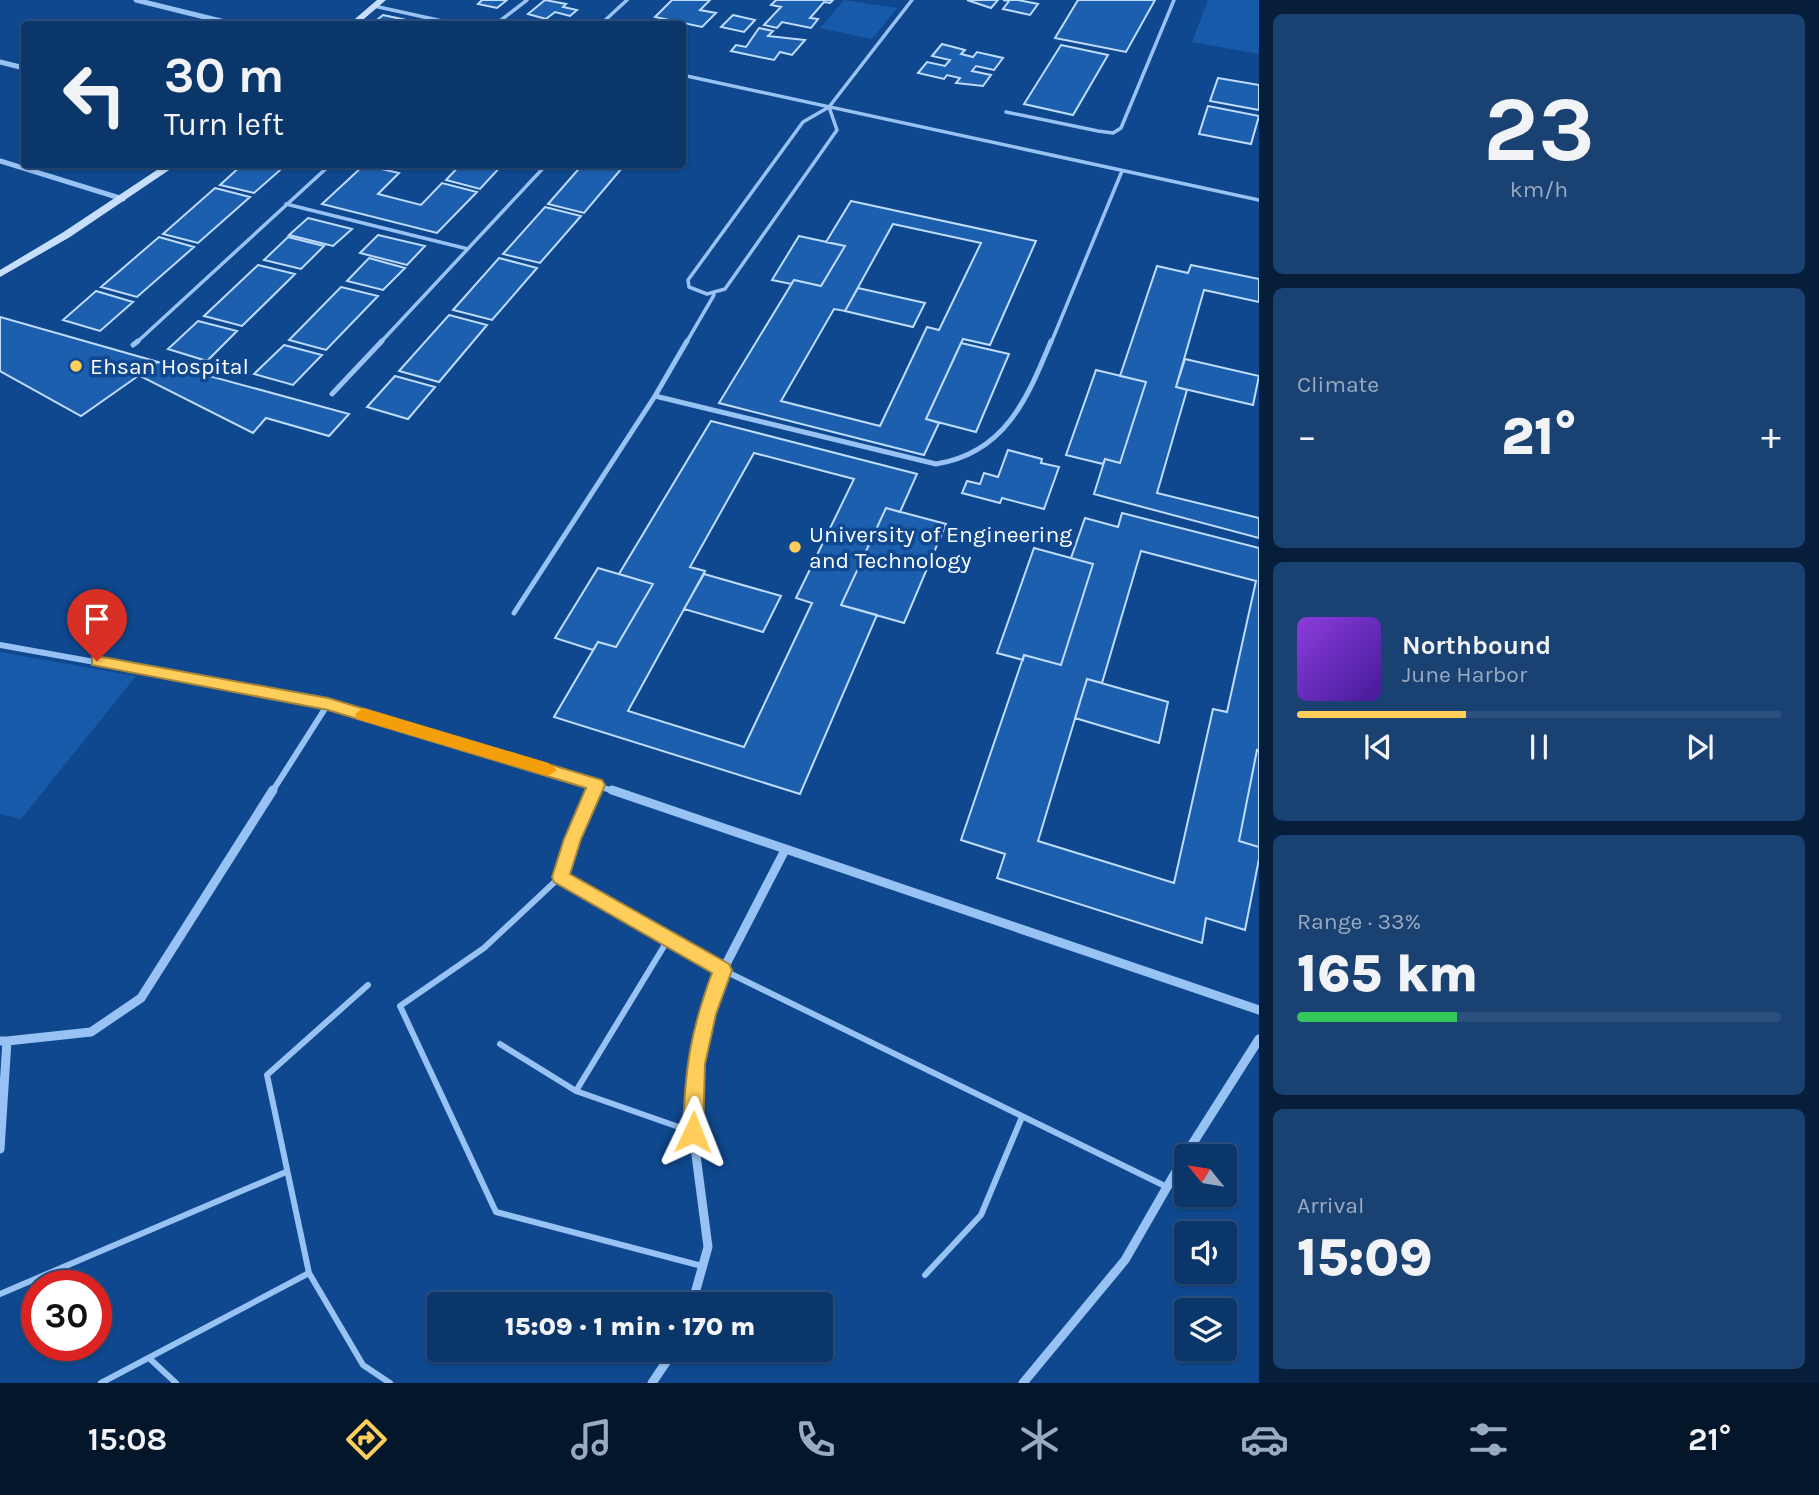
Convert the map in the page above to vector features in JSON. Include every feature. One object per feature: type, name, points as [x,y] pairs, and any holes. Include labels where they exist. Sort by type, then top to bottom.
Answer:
[{"type":"main road","points":[[357,21],[378,3]]},
{"type":"main road","points":[[0,274],[123,199],[167,168]]},
{"type":"street","points":[[136,0],[222,21]]},
{"type":"street","points":[[0,62],[21,67]]},
{"type":"street","points":[[0,161],[21,167]]},
{"type":"street","points":[[23,168],[123,199]]},
{"type":"street","points":[[0,645],[179,675],[328,704],[596,785],[1259,1010]]},
{"type":"street","points":[[0,1149],[4,1041],[91,1032],[141,998],[328,704]]},
{"type":"street","points":[[695,1292],[708,1247],[693,1132],[695,1064],[706,1014],[723,970],[785,850]]},
{"type":"street","points":[[1023,1383],[1125,1260],[1259,1039]]},
{"type":"street","points":[[652,1383],[666,1362]]},
{"type":"lane","points":[[500,21],[527,0]]},
{"type":"lane","points":[[604,21],[627,0]]},
{"type":"lane","points":[[714,295],[694,291],[689,287],[688,280],[803,122],[829,107],[912,0]]},
{"type":"lane","points":[[1006,112],[1098,131],[1113,133],[1121,128],[1174,0]]},
{"type":"lane","points":[[378,3],[445,21]]},
{"type":"lane","points":[[686,76],[1259,200]]},
{"type":"lane","points":[[514,613],[655,396],[714,295],[725,289],[837,130],[829,107]]},
{"type":"lane","points":[[133,345],[326,168]]},
{"type":"lane","points":[[332,394],[543,168]]},
{"type":"lane","points":[[655,396],[936,464],[957,462],[978,454],[1017,413],[1032,387],[1122,171]]},
{"type":"lane","points":[[286,204],[468,249]]},
{"type":"lane","points":[[596,785],[572,839],[560,877],[484,948],[400,1006],[496,1212],[702,1266]]},
{"type":"lane","points":[[560,877],[723,970],[1167,1187]]},
{"type":"lane","points":[[576,1091],[669,938]]},
{"type":"lane","points":[[368,985],[267,1075],[309,1273],[363,1365],[390,1383]]},
{"type":"lane","points":[[500,1044],[576,1091],[693,1132]]},
{"type":"lane","points":[[925,1275],[981,1215],[1022,1117]]},
{"type":"lane","points":[[0,1294],[286,1172]]},
{"type":"lane","points":[[101,1383],[309,1273]]},
{"type":"lane","points":[[149,1358],[176,1383]]},
{"type":"shaded area","points":[[844,0],[897,8],[872,39],[820,28]]},
{"type":"shaded area","points":[[1208,0],[1259,0],[1259,54],[1192,42]]},
{"type":"shaded area","points":[[0,652],[136,676],[21,819],[0,814]]},
{"type":"building","points":[[482,0],[507,0],[497,8],[478,4]]},
{"type":"building","points":[[545,0],[566,4],[563,7],[577,10],[570,16],[555,12],[546,19],[528,14]]},
{"type":"building","points":[[672,0],[710,0],[700,10],[716,13],[702,27],[686,24],[686,21],[655,17]]},
{"type":"building","points":[[776,0],[833,0],[830,3],[824,2],[810,18],[818,19],[811,28],[782,22],[777,28],[764,25],[781,7],[771,5]]},
{"type":"building","points":[[967,0],[998,0],[991,8]]},
{"type":"building","points":[[1003,0],[1038,4],[1030,15],[1003,9],[1009,1]]},
{"type":"building","points":[[1078,0],[1155,0],[1126,52],[1055,38]]},
{"type":"building","points":[[383,15],[411,21],[376,21]]},
{"type":"building","points":[[733,15],[755,20],[744,32],[721,27]]},
{"type":"building","points":[[759,28],[773,31],[768,36],[805,40],[792,55],[780,52],[774,60],[731,51],[736,45],[746,47]]},
{"type":"building","points":[[942,44],[965,50],[961,54],[973,57],[977,52],[1003,58],[994,70],[976,66],[972,71],[991,75],[983,86],[956,83],[960,78],[947,75],[944,79],[918,73],[927,62],[945,66],[950,60],[932,56]]},
{"type":"building","points":[[1061,45],[1108,55],[1073,115],[1024,104]]},
{"type":"building","points":[[1218,78],[1259,85],[1259,110],[1210,101]]},
{"type":"building","points":[[1208,106],[1259,116],[1251,144],[1199,134]]},
{"type":"building","points":[[239,168],[282,168],[254,193],[220,185]]},
{"type":"building","points":[[361,168],[377,168],[399,173],[378,194],[421,205],[442,183],[477,192],[437,233],[322,204]]},
{"type":"building","points":[[457,168],[499,168],[480,189],[446,180]]},
{"type":"building","points":[[580,168],[622,168],[584,213],[548,204]]},
{"type":"building","points":[[215,188],[250,197],[198,243],[163,234]]},
{"type":"building","points":[[851,201],[1036,241],[990,345],[963,339],[926,419],[939,423],[924,455],[719,403],[794,280],[821,286],[845,246],[826,242]],"holes":[[[893,224],[981,243],[939,330],[927,327],[880,426],[781,401],[834,309],[845,311]]]},
{"type":"building","points":[[545,207],[581,216],[540,263],[503,254]]},
{"type":"building","points":[[308,218],[352,229],[333,246],[289,235]]},
{"type":"building","points":[[378,235],[425,246],[407,265],[360,253]]},
{"type":"building","points":[[799,236],[845,246],[821,286],[794,280],[791,284],[772,280]]},
{"type":"building","points":[[159,237],[194,247],[137,297],[101,287]]},
{"type":"building","points":[[288,237],[324,246],[301,269],[264,260]]},
{"type":"building","points":[[369,258],[405,268],[383,290],[347,281]]},
{"type":"building","points":[[499,258],[537,268],[492,320],[453,310]]},
{"type":"building","points":[[258,265],[295,274],[242,326],[204,316]]},
{"type":"building","points":[[1191,265],[1259,279],[1259,302],[1204,290],[1176,387],[1187,390],[1157,493],[1259,518],[1259,538],[1094,494],[1105,459],[1120,463],[1146,382],[1120,376],[1157,266],[1188,273]]},
{"type":"building","points":[[341,287],[378,296],[326,350],[289,340]]},
{"type":"building","points":[[858,288],[925,303],[913,327],[845,311]]},
{"type":"building","points":[[96,291],[133,302],[100,331],[63,320]]},
{"type":"building","points":[[449,315],[487,325],[439,382],[399,371]]},
{"type":"building","name":"Ehsan Hospital","points":[[0,317],[158,362],[81,416],[0,371]]},
{"type":"building","points":[[198,321],[237,331],[207,361],[168,349]]},
{"type":"building","points":[[961,343],[1009,354],[976,432],[926,419]]},
{"type":"building","points":[[284,345],[322,355],[293,385],[254,374]]},
{"type":"building","points":[[1185,359],[1259,376],[1253,405],[1176,387]]},
{"type":"building","points":[[158,362],[349,414],[329,436],[266,418],[253,433],[138,375]]},
{"type":"building","points":[[1096,370],[1146,382],[1120,463],[1105,459],[1103,464],[1066,455]]},
{"type":"building","points":[[395,376],[435,387],[408,419],[367,407]]},
{"type":"building","points":[[711,421],[917,474],[900,512],[886,508],[841,605],[877,615],[800,794],[554,717],[598,642],[616,647],[653,584],[619,574]],"holes":[[[754,453],[854,479],[796,598],[812,603],[744,747],[628,711],[705,571],[690,567]]]},
{"type":"building","points":[[1008,450],[1042,459],[1041,463],[1059,467],[1044,509],[1002,498],[1000,503],[962,493],[967,481],[980,484],[984,473],[998,477]]},
{"type":"building","points":[[886,508],[946,524],[904,623],[841,605]]},
{"type":"building","points":[[1122,513],[1259,548],[1259,751],[1257,750],[1239,841],[1259,847],[1259,859],[1245,930],[1206,918],[1202,943],[997,878],[1005,854],[961,840],[1024,655],[1061,665],[1093,564],[1071,558],[1085,518],[1118,527]],"holes":[[[1141,551],[1256,581],[1227,712],[1213,709],[1174,883],[1038,841],[1087,679],[1102,683]]]},
{"type":"building","points":[[1034,548],[1093,564],[1061,665],[1024,655],[1023,660],[997,653]]},
{"type":"building","points":[[598,568],[653,584],[616,647],[598,642],[593,650],[555,638]]},
{"type":"building","points":[[704,574],[781,596],[763,632],[684,609]]},
{"type":"building","points":[[1087,679],[1168,702],[1159,743],[1075,718]]},
{"type":"building","points":[[1257,750],[1259,751],[1259,847],[1239,841]]},
{"type":"slow traffic","points":[[363,714],[548,770]]},
{"type":"place","name":"Ehsan Hospital","points":[[76,366]]},
{"type":"place","name":"University of Engineering and Technology","points":[[795,547]]},
{"type":"route","points":[[97,661],[328,704],[596,785],[572,839],[560,877],[723,970],[706,1014],[695,1064],[693,1132]]}]
